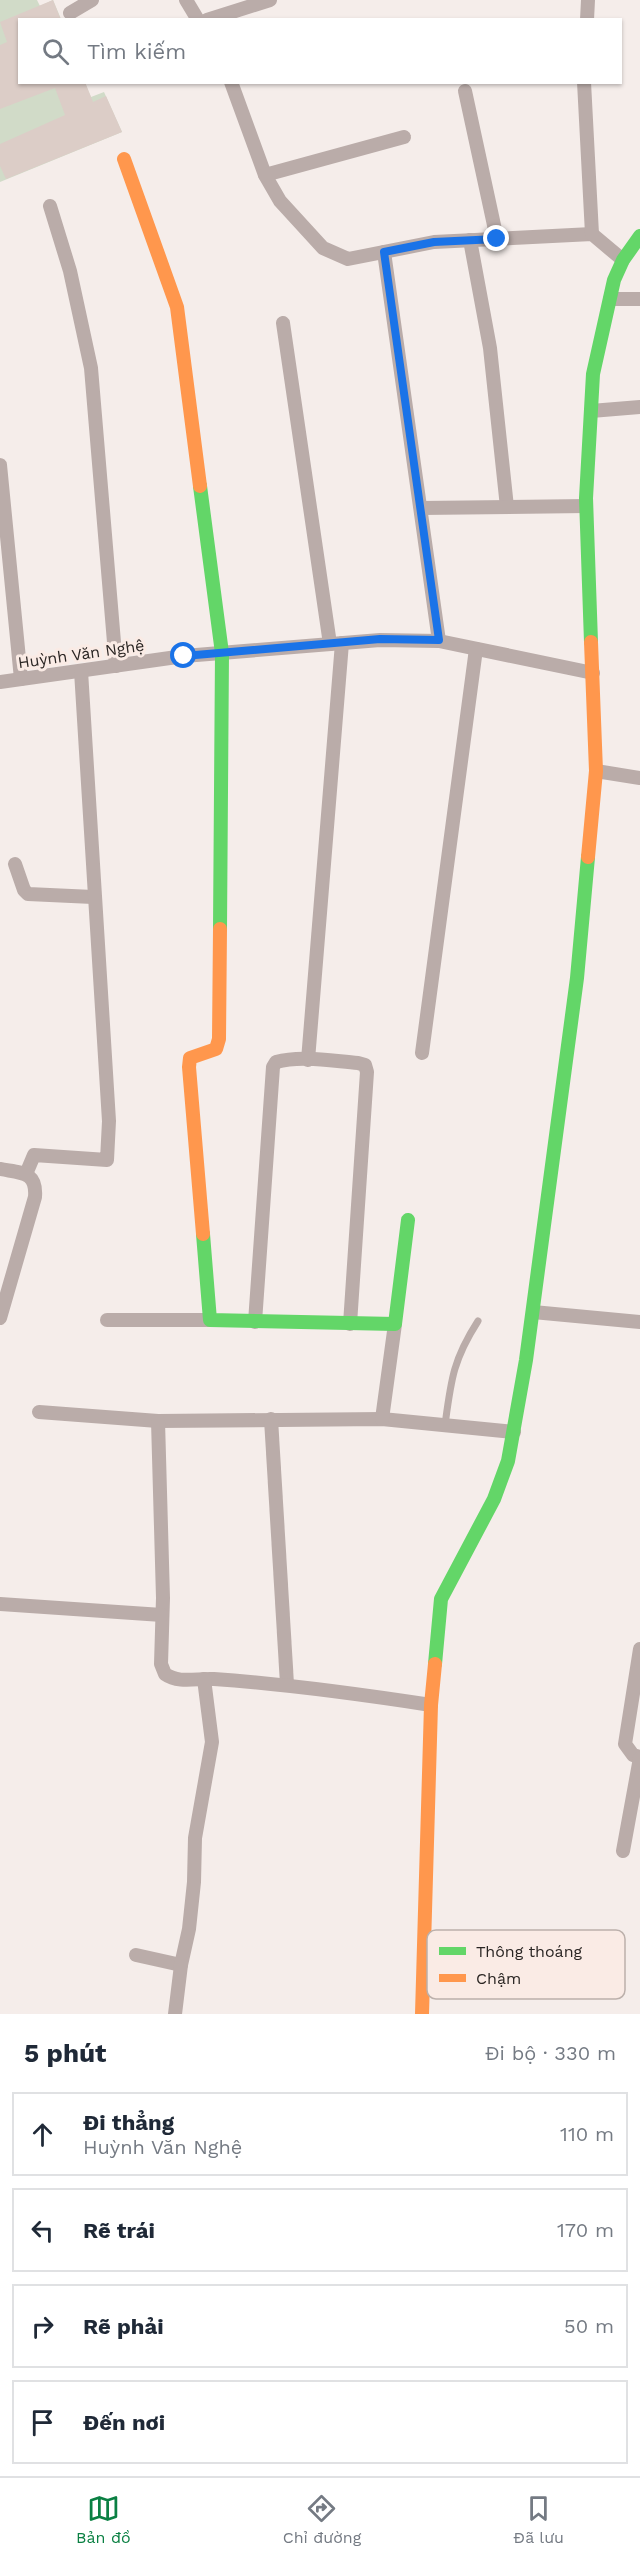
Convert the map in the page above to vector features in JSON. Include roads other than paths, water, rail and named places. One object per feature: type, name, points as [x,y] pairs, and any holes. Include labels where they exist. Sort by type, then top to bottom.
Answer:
[{"type":"street","points":[[70,13],[92,0]]},
{"type":"street","points":[[186,0],[197,18]]},
{"type":"street","points":[[213,18],[270,0]]},
{"type":"street","points":[[587,18],[588,0]]},
{"type":"street","points":[[232,84],[265,176],[280,201],[323,248],[348,259],[434,242],[592,234],[623,260]]},
{"type":"street","points":[[584,84],[592,234]]},
{"type":"street","points":[[465,91],[497,239]]},
{"type":"street","points":[[265,176],[404,137]]},
{"type":"street","points":[[124,159],[177,307],[222,653],[219,1038],[216,1048],[190,1058],[189,1067],[210,1320]]},
{"type":"street","points":[[50,206],[70,271],[91,368],[116,666]]},
{"type":"street","points":[[422,2014],[431,1706],[441,1599],[494,1499],[508,1461],[533,1312],[577,978],[596,771],[586,506],[593,374],[614,280],[623,260],[640,236]]},
{"type":"street","points":[[470,240],[490,348],[507,507]]},
{"type":"street","points":[[384,252],[439,640]]},
{"type":"street","points":[[610,299],[640,299]]},
{"type":"street","points":[[283,322],[336,643],[308,1060]]},
{"type":"street","points":[[591,411],[640,407]]},
{"type":"street","points":[[0,465],[21,679]]},
{"type":"street","points":[[421,508],[586,506]]},
{"type":"street","name":"Huỳnh Văn Nghệ","points":[[0,682],[222,653],[380,639],[439,640],[593,673]]},
{"type":"street","points":[[422,1053],[476,649]]},
{"type":"street","points":[[26,1174],[34,1155],[107,1160],[109,1121],[93,897],[81,671]]},
{"type":"street","points":[[596,771],[640,778]]},
{"type":"street","points":[[15,864],[24,890],[28,894],[93,897]]},
{"type":"street","points":[[255,1322],[273,1067],[276,1062],[283,1060],[308,1060],[358,1063],[365,1065],[367,1072],[350,1324]]},
{"type":"street","points":[[0,1169],[26,1174],[31,1177],[35,1186],[35,1197],[0,1318]]},
{"type":"street","points":[[382,1419],[408,1220]]},
{"type":"street","points":[[533,1312],[640,1322]]},
{"type":"street","points":[[107,1320],[395,1324]]},
{"type":"street","points":[[39,1412],[158,1420],[382,1419],[514,1432]]},
{"type":"street","points":[[271,1419],[287,1684]]},
{"type":"street","points":[[158,1420],[161,1664],[165,1674],[179,1680],[204,1679],[287,1684],[431,1706]]},
{"type":"street","points":[[0,1604],[162,1615]]},
{"type":"street","points":[[623,1851],[640,1757],[633,1755],[625,1744],[640,1653]]},
{"type":"street","points":[[175,2014],[181,1965],[189,1929],[194,1882],[195,1838],[212,1742],[204,1679]]},
{"type":"street","points":[[136,1955],[181,1965]]},
{"type":"lane","points":[[444,1425],[453,1371],[462,1347],[478,1321]]}]
